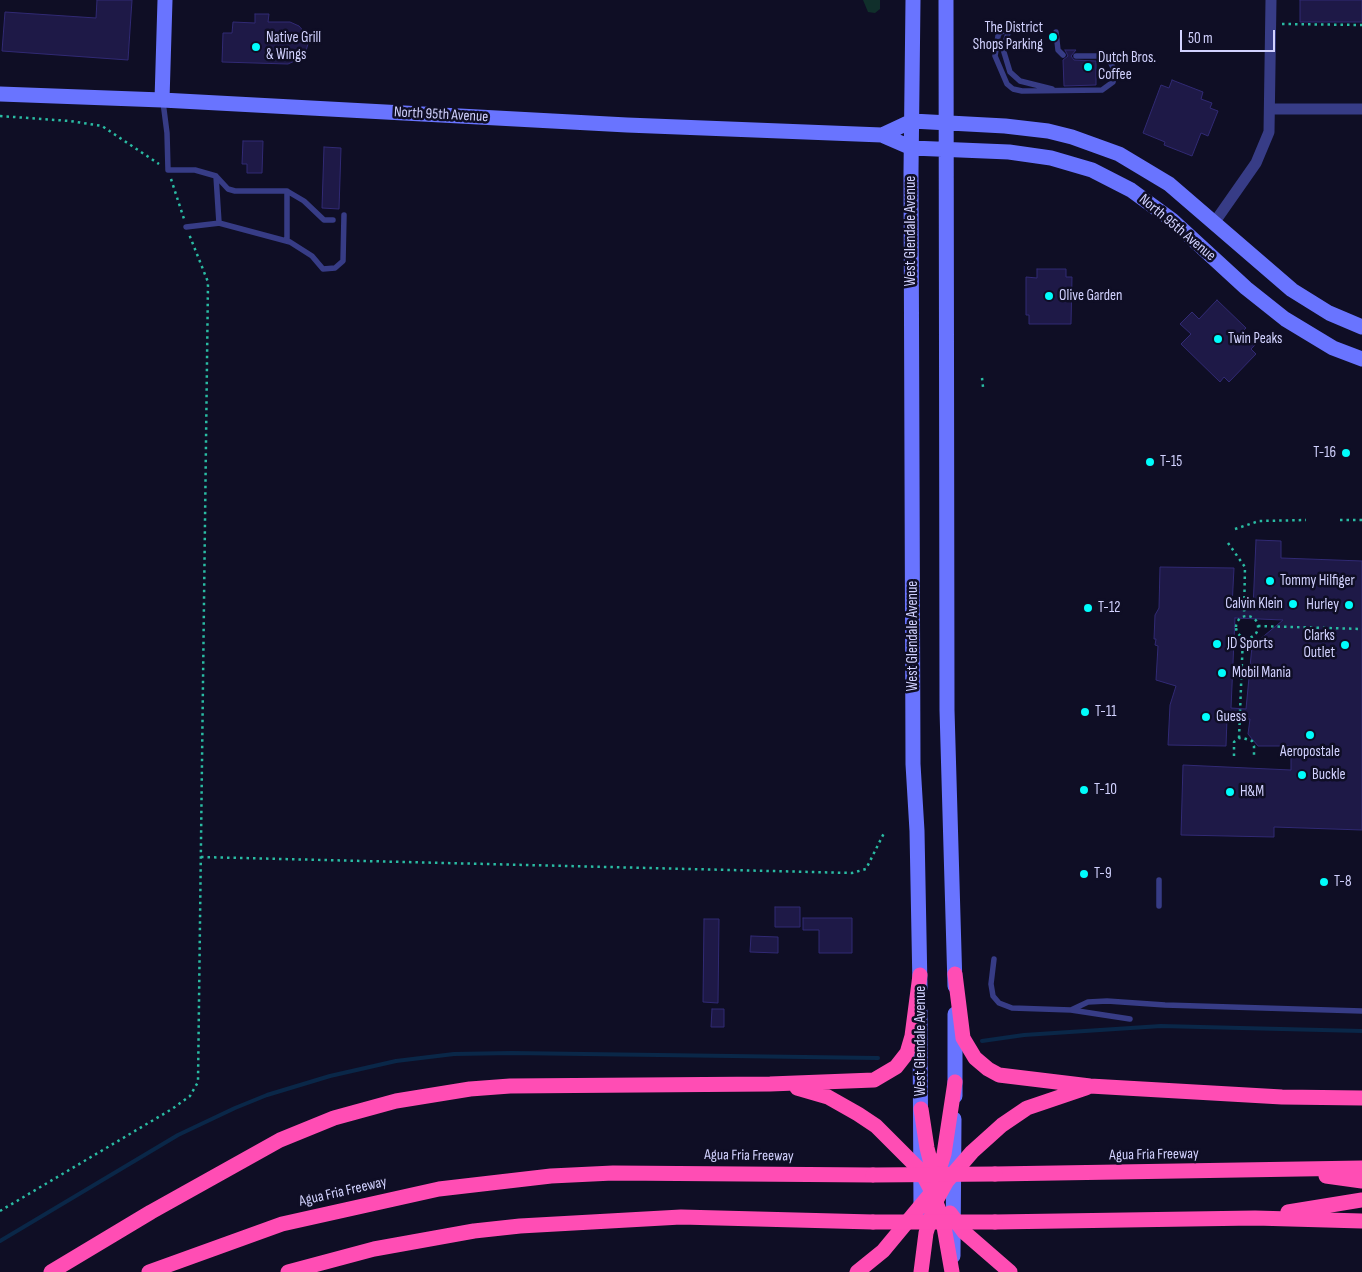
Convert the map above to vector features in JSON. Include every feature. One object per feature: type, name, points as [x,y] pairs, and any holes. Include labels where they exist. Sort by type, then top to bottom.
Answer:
[{"type":"highway","points":[[955,974],[963,1038],[970,1052],[988,1069],[1011,1077],[1090,1086],[1237,1095],[1362,1098]]},
{"type":"highway","points":[[51,1272],[253,1154],[307,1128],[368,1108],[433,1094],[510,1086],[860,1082],[885,1075],[903,1059],[912,1036],[920,975]]},
{"type":"highway","points":[[921,1272],[926,1233],[946,1140],[955,1082]]},
{"type":"highway","points":[[770,1084],[804,1089],[842,1104],[876,1126],[921,1171],[954,1220],[982,1250],[1010,1272]]},
{"type":"highway","points":[[857,1272],[883,1251],[975,1149],[1014,1116],[1042,1102],[1090,1086]]},
{"type":"highway","points":[[921,1109],[936,1192],[947,1236],[952,1272]]},
{"type":"highway","name":"Agua Fria Freeway","points":[[149,1272],[282,1224],[439,1189],[551,1176],[613,1173],[873,1175],[1280,1171],[1362,1168]]},
{"type":"highway","points":[[1280,1171],[1362,1181]]},
{"type":"highway","points":[[1255,1218],[1362,1200]]},
{"type":"highway","points":[[288,1272],[374,1249],[474,1231],[520,1226],[681,1217],[873,1222],[1255,1218],[1362,1221]]},
{"type":"main road","points":[[162,100],[165,0]]},
{"type":"main road","name":"West Glendale Avenue","points":[[913,0],[913,754],[920,975],[921,1272]]},
{"type":"main road","points":[[946,0],[947,710],[955,974],[952,1272]]},
{"type":"main road","name":"North 95th Avenue","points":[[0,94],[162,100],[627,125],[882,135],[912,148],[1026,153],[1051,158],[1113,180],[1158,209],[1246,288],[1285,319],[1333,348],[1362,359]]},
{"type":"main road","name":"North 95th Avenue","points":[[882,135],[912,121],[946,122],[1030,128],[1098,145],[1153,172],[1292,290],[1329,313],[1362,326]]},
{"type":"street","points":[[1214,224],[1262,151],[1269,132],[1271,0]]},
{"type":"street","points":[[1270,109],[1362,109]]},
{"type":"lane","points":[[1057,90],[1015,78],[1010,72],[1003,49],[1009,30],[1000,32],[995,47],[995,56],[1007,84],[1022,91],[1102,90],[1113,82],[1115,71],[1109,60],[1103,56],[1076,56]]},
{"type":"lane","points":[[1056,32],[1058,50],[1063,56]]},
{"type":"lane","points":[[162,100],[167,133],[168,170],[195,170],[216,176],[228,189],[235,191],[287,191],[304,201],[324,220],[333,220]]},
{"type":"lane","points":[[216,176],[220,223]]},
{"type":"lane","points":[[287,191],[287,241]]},
{"type":"lane","points":[[186,227],[220,223],[287,241],[312,256],[323,269],[335,268],[343,261],[344,215]]},
{"type":"lane","points":[[1159,880],[1159,906]]},
{"type":"lane","points":[[994,959],[993,996],[999,1003],[1012,1008],[1026,1010],[1070,1010],[1130,1019]]},
{"type":"lane","points":[[1070,1010],[1088,1002],[1107,1001],[1165,1005],[1362,1011]]},
{"type":"path","points":[[1280,24],[1362,25]]},
{"type":"path","points":[[0,116],[70,121],[102,126],[168,170],[186,227],[208,282],[198,1082],[190,1096],[0,1211]]},
{"type":"path","points":[[982,378],[982,387]]},
{"type":"path","points":[[1235,529],[1268,520],[1306,520]]},
{"type":"path","points":[[1340,520],[1362,520]]},
{"type":"path","points":[[1228,543],[1245,567],[1244,616],[1237,624],[1238,631],[1243,636],[1253,636],[1258,626]]},
{"type":"path","points":[[1244,616],[1254,618],[1258,626]]},
{"type":"path","points":[[1258,626],[1362,629]]},
{"type":"path","points":[[1234,756],[1234,742],[1239,738],[1243,636]]},
{"type":"path","points":[[1239,738],[1252,741],[1254,757]]},
{"type":"path","points":[[201,857],[852,873],[866,869],[884,833]]},
{"type":"green space","points":[[863,0],[880,0],[880,9],[875,13],[868,12]]},
{"type":"building","points":[[97,0],[132,0],[128,60],[2,51],[5,12],[96,18]]},
{"type":"building","points":[[1300,0],[1362,0],[1362,22],[1300,22]]},
{"type":"building","name":"Native Grill & Wings","points":[[255,14],[269,14],[268,22],[290,22],[299,26],[306,34],[308,44],[305,54],[288,64],[222,62],[223,33],[232,33],[233,22],[255,23]]},
{"type":"building","name":"Dutch Bros. Coffee","points":[[1065,50],[1076,50],[1071,56],[1074,60],[1096,61],[1096,85],[1064,86],[1063,60],[1068,56]]},
{"type":"building","points":[[1172,80],[1203,92],[1201,99],[1212,103],[1210,108],[1218,111],[1208,136],[1201,133],[1192,156],[1164,145],[1165,142],[1143,133],[1161,85],[1169,88]]},
{"type":"building","points":[[243,141],[263,141],[262,173],[247,173],[247,164],[242,164]]},
{"type":"building","points":[[324,147],[341,148],[339,209],[322,208]]},
{"type":"building","name":"Olive Garden","points":[[1037,269],[1066,269],[1066,277],[1072,277],[1071,324],[1029,324],[1029,315],[1026,315],[1026,277],[1037,278]]},
{"type":"building","name":"Twin Peaks","points":[[1217,300],[1246,328],[1242,332],[1255,345],[1251,349],[1256,354],[1229,382],[1224,377],[1220,382],[1181,344],[1191,334],[1180,324],[1192,312],[1199,319]]},
{"type":"building","points":[[1256,540],[1281,541],[1281,558],[1362,561],[1362,830],[1274,827],[1274,837],[1181,835],[1183,765],[1291,770],[1291,746],[1258,746],[1248,734],[1250,719],[1227,718],[1226,746],[1168,745],[1170,705],[1176,686],[1156,680],[1158,646],[1155,645],[1156,639],[1154,639],[1155,615],[1159,608],[1160,567],[1234,568],[1232,607],[1253,608]],"holes":[[[1235,618],[1283,620],[1252,646],[1246,709],[1231,708]]]},
{"type":"building","points":[[775,907],[800,907],[800,927],[775,927]]},
{"type":"building","points":[[803,918],[852,918],[852,953],[819,953],[819,930],[803,930]]},
{"type":"building","points":[[704,919],[719,919],[718,1003],[703,1002]]},
{"type":"building","points":[[751,936],[778,937],[778,953],[750,952]]},
{"type":"building","points":[[712,1009],[724,1009],[724,1027],[711,1027]]},
{"type":"waterway","points":[[982,1041],[1024,1035],[1161,1026],[1362,1031]]},
{"type":"waterway","points":[[0,1241],[178,1135],[235,1108],[267,1095],[330,1076],[396,1061],[454,1054],[512,1053],[878,1058]]},
{"type":"place","name":"The District Shops Parking","points":[[1053,37]]},
{"type":"place","name":"Native Grill & Wings","points":[[256,47]]},
{"type":"place","name":"Dutch Bros. Coffee","points":[[1088,67]]},
{"type":"place","name":"Olive Garden","points":[[1049,296]]},
{"type":"place","name":"Twin Peaks","points":[[1218,339]]},
{"type":"place","name":"T-16","points":[[1346,453]]},
{"type":"place","name":"T-15","points":[[1150,462]]},
{"type":"place","name":"Tommy Hilfiger","points":[[1270,581]]},
{"type":"place","name":"Calvin Klein","points":[[1293,604]]},
{"type":"place","name":"Hurley","points":[[1349,605]]},
{"type":"place","name":"T-12","points":[[1088,608]]},
{"type":"place","name":"JD Sports","points":[[1217,644]]},
{"type":"place","name":"Clarks Outlet","points":[[1345,645]]},
{"type":"place","name":"Mobil Mania","points":[[1222,673]]},
{"type":"place","name":"T-11","points":[[1085,712]]},
{"type":"place","name":"Guess","points":[[1206,717]]},
{"type":"place","name":"Aeropostale","points":[[1310,735]]},
{"type":"place","name":"Buckle","points":[[1302,775]]},
{"type":"place","name":"T-10","points":[[1084,790]]},
{"type":"place","name":"H&M","points":[[1230,792]]},
{"type":"place","name":"T-9","points":[[1084,874]]},
{"type":"place","name":"T-8","points":[[1324,882]]}]
